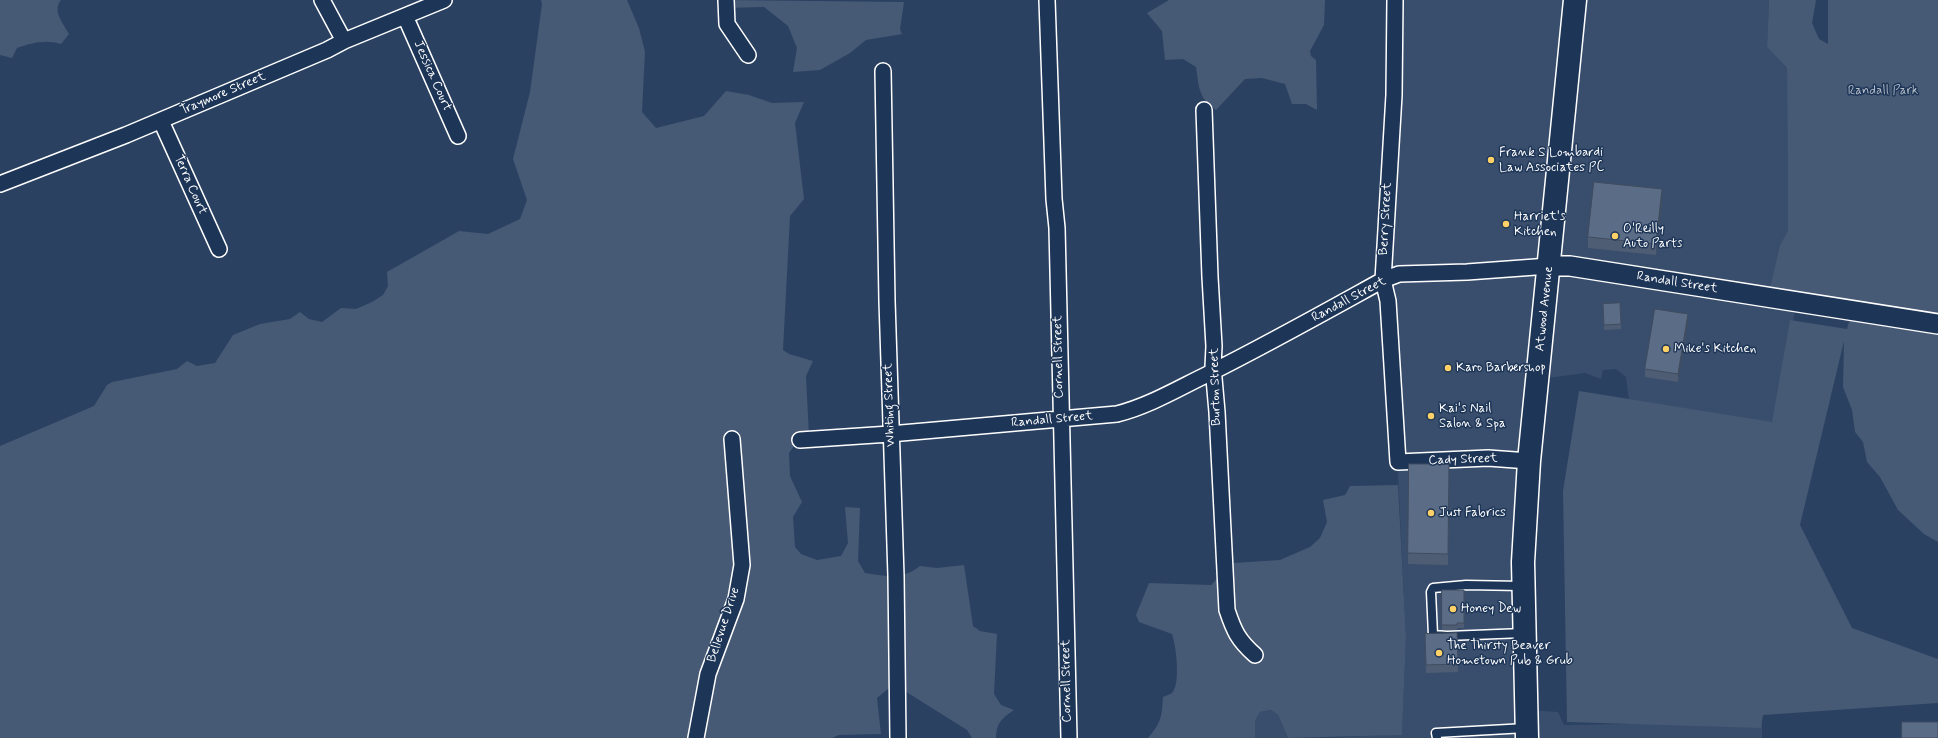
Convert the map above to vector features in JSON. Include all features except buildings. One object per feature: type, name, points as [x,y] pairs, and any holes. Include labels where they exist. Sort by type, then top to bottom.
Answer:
[{"type":"main road","name":"Atwood Avenue","points":[[1527,733],[1523,562],[1528,461],[1575,0]]},
{"type":"street","points":[[322,0],[344,41]]},
{"type":"street","name":"Traymore Street","points":[[0,184],[161,121],[327,50],[344,41],[444,0]]},
{"type":"street","points":[[726,0],[727,24],[748,55]]},
{"type":"street","name":"Cornell Street","points":[[1047,0],[1056,228],[1069,738]]},
{"type":"street","name":"Berry Street","points":[[1395,0],[1394,95],[1383,280],[1388,301],[1398,462]]},
{"type":"street","name":"Jessica Court","points":[[405,16],[458,136]]},
{"type":"street","name":"Whiting Street","points":[[883,71],[890,434],[896,576],[898,738]]},
{"type":"street","name":"Burton Street","points":[[1204,110],[1214,346],[1213,371],[1217,412],[1227,610],[1235,633],[1242,643],[1254,654]]},
{"type":"street","name":"Terra Court","points":[[161,121],[219,249]]},
{"type":"street","name":"Randall Street","points":[[800,440],[1061,420],[1128,411],[1275,340],[1383,280],[1405,274],[1570,266],[1938,324]]},
{"type":"street","name":"Bellevue Drive","points":[[696,738],[708,674],[736,599],[742,565],[732,440]]},
{"type":"street","name":"Cady Street","points":[[1398,462],[1488,458],[1528,461]]},
{"type":"lane","points":[[1523,586],[1444,586],[1433,588],[1431,592],[1433,635],[1447,636],[1524,633]]},
{"type":"lane","points":[[1437,738],[1436,734],[1527,733]]},
{"type":"shaded area","points":[[1396,0],[1769,0],[1767,47],[1787,68],[1788,232],[1780,245],[1796,301],[1780,417],[1775,425],[1629,400],[1626,377],[1616,369],[1603,370],[1601,379],[1585,373],[1540,379],[1529,710],[1558,712],[1564,725],[1762,722],[1762,738],[1331,738],[1402,734],[1406,637],[1390,310]]},
{"type":"shaded area","points":[[1271,710],[1278,715],[1288,738],[1255,738],[1255,721],[1260,712]]},
{"type":"green space","points":[[0,0],[61,0],[58,13],[69,34],[61,44],[50,42],[33,43],[17,48],[12,58],[0,55]]},
{"type":"green space","points":[[541,0],[627,0],[639,28],[645,52],[642,112],[656,128],[704,116],[726,91],[749,95],[772,103],[804,102],[795,123],[804,199],[790,216],[783,350],[789,354],[813,361],[806,376],[809,436],[796,443],[789,453],[790,476],[802,502],[793,517],[795,547],[801,554],[817,560],[841,556],[848,543],[845,507],[860,508],[858,561],[865,573],[894,576],[907,573],[920,566],[937,568],[964,565],[973,626],[980,631],[997,634],[994,694],[1001,705],[1014,710],[1000,721],[997,728],[996,738],[972,738],[967,730],[900,688],[889,688],[877,698],[881,734],[839,735],[832,738],[0,738],[0,446],[94,406],[107,385],[112,382],[177,369],[187,361],[197,366],[215,363],[233,335],[260,324],[290,319],[300,312],[309,319],[322,322],[341,308],[356,309],[383,295],[388,286],[387,272],[459,231],[488,234],[520,219],[527,200],[513,159],[530,92],[542,4]]},
{"type":"green space","points":[[726,0],[904,2],[900,29],[902,34],[866,40],[850,53],[820,70],[793,72],[797,48],[788,26],[764,7],[726,8]]},
{"type":"green space","points":[[1169,0],[1325,0],[1324,25],[1310,51],[1311,56],[1316,60],[1317,110],[1306,104],[1292,104],[1285,84],[1262,78],[1245,79],[1216,110],[1206,101],[1200,91],[1196,67],[1183,59],[1165,60],[1162,31],[1147,13]]},
{"type":"green space","name":"Randall Park","points":[[1769,0],[1816,0],[1812,23],[1819,39],[1828,44],[1828,0],[1938,0],[1938,542],[1924,534],[1898,510],[1880,477],[1867,462],[1863,442],[1855,432],[1852,410],[1843,387],[1844,341],[1800,525],[1852,628],[1938,659],[1938,703],[1763,715],[1761,728],[1567,722],[1563,491],[1579,391],[1772,422],[1790,320],[1847,329],[1852,311],[1769,293],[1780,245],[1788,231],[1787,68],[1767,47]]},
{"type":"green space","points":[[1398,485],[1406,637],[1402,735],[1288,738],[1278,715],[1271,710],[1260,712],[1255,721],[1255,738],[1148,738],[1156,728],[1160,719],[1163,697],[1172,693],[1175,688],[1177,673],[1175,647],[1172,634],[1139,622],[1136,615],[1149,583],[1211,585],[1233,563],[1280,560],[1310,547],[1320,538],[1327,522],[1323,500],[1345,495],[1350,486]]},
{"type":"place","name":"Frank S Lombardi Law Associates PC","points":[[1491,160]]},
{"type":"place","name":"Harriet's Kitchen","points":[[1506,224]]},
{"type":"place","name":"O'Reilly Auto Parts","points":[[1615,236]]},
{"type":"place","name":"Mike's Kitchen","points":[[1666,349]]},
{"type":"place","name":"Karo Barbershop","points":[[1448,368]]},
{"type":"place","name":"Kai's Nail Salon & Spa","points":[[1431,416]]},
{"type":"place","name":"Just Fabrics","points":[[1431,513]]},
{"type":"place","name":"Honey Dew","points":[[1453,609]]},
{"type":"place","name":"The Thirsty Beaver Hometown Pub & Grub","points":[[1439,653]]}]
